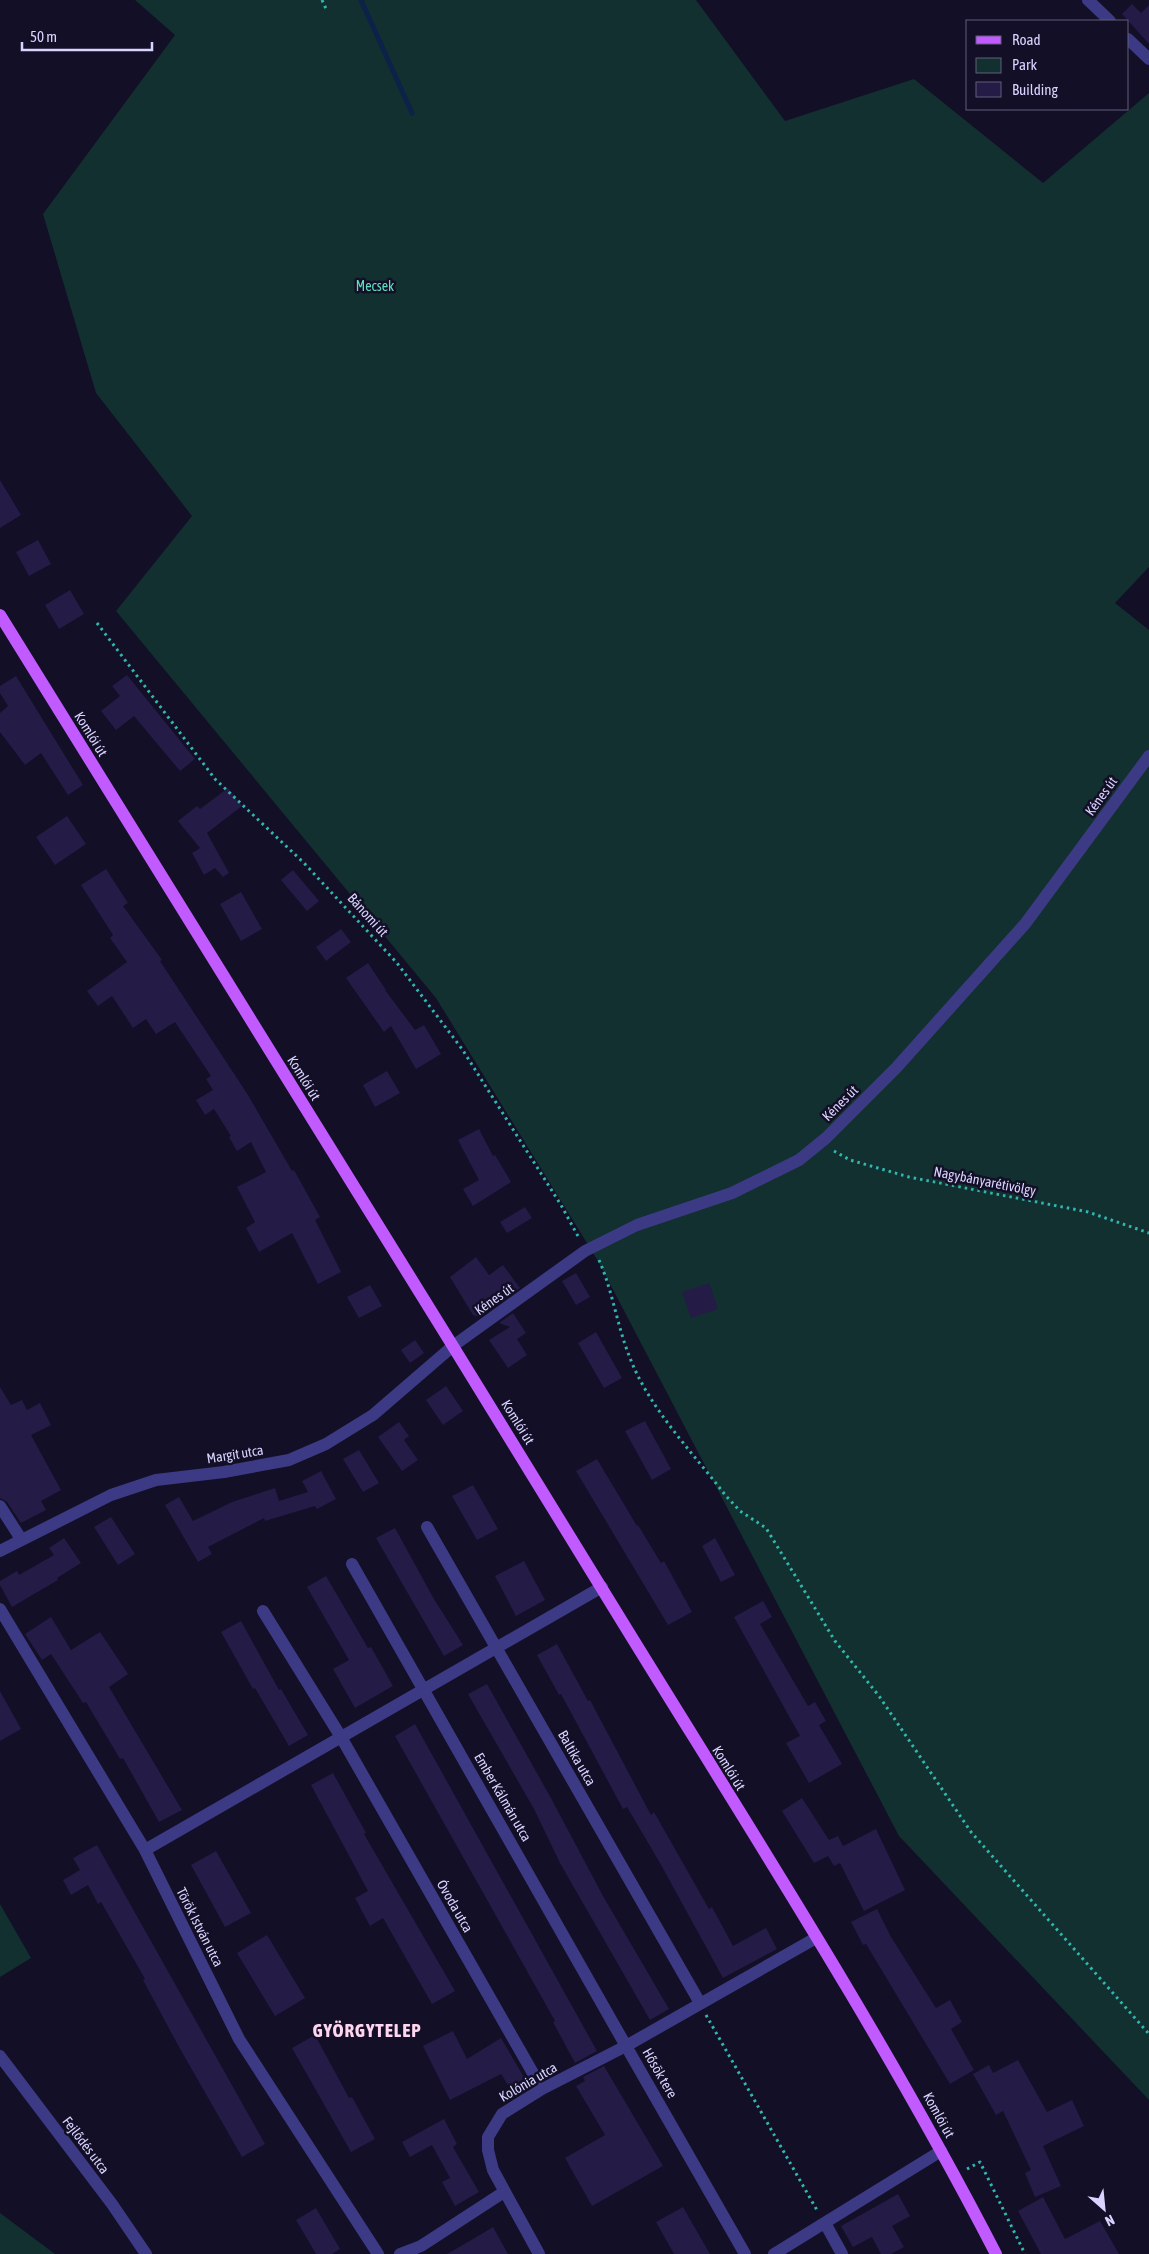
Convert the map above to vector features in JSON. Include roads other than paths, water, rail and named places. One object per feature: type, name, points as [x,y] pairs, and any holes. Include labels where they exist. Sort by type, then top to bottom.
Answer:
[{"type":"main road","name":"Komlói út","points":[[0,615],[602,1587],[816,1938],[916,2104],[996,2254]]},
{"type":"street","points":[[1088,0],[1109,20]]},
{"type":"street","points":[[1129,40],[1149,58]]},
{"type":"street","name":"Kénes út","points":[[453,1346],[589,1249],[637,1225],[732,1193],[799,1160],[820,1143],[896,1068],[1025,924],[1149,756]]},
{"type":"street","name":"Margit utca","points":[[0,1551],[111,1495],[156,1480],[224,1472],[289,1460],[326,1444],[373,1414],[453,1346]]},
{"type":"street","points":[[0,1506],[21,1539]]},
{"type":"street","name":"Baltika utca","points":[[427,1527],[700,2003]]},
{"type":"street","name":"Ember Kálmán utca","points":[[352,1564],[626,2046]]},
{"type":"street","points":[[145,1850],[602,1587]]},
{"type":"street","name":"Török István utca","points":[[0,1609],[145,1850],[239,2039],[378,2254]]},
{"type":"street","name":"Óvoda utca","points":[[263,1612],[341,1737],[542,2090]]},
{"type":"street","name":"Hősök tere","points":[[745,2254],[626,2046],[816,1938]]},
{"type":"street","name":"Kolónia utca","points":[[539,2254],[493,2170],[488,2150],[488,2137],[502,2114],[542,2090],[626,2046]]},
{"type":"street","name":"Fejlődés utca","points":[[0,2056],[112,2204],[146,2254]]},
{"type":"street","points":[[774,2254],[941,2151]]},
{"type":"street","points":[[400,2254],[423,2250],[504,2192]]},
{"type":"street","points":[[825,2223],[842,2254]]},
{"type":"waterway","points":[[361,0],[412,113]]},
{"type":"district","name":"GYÖRGYTELEP","points":[[367,2030]]},
{"type":"park label","name":"Mecsek","points":[[375,286]]}]
